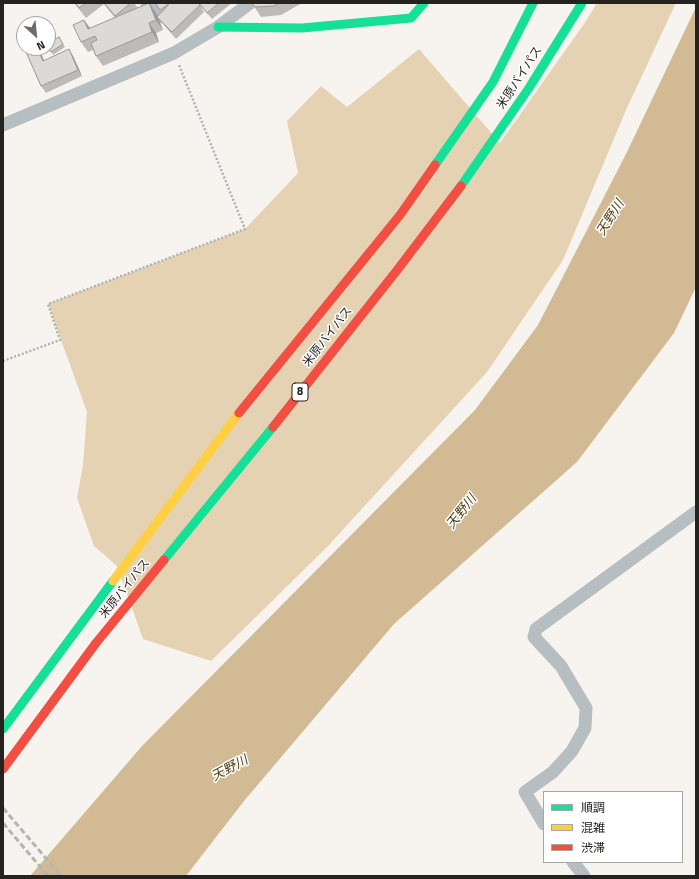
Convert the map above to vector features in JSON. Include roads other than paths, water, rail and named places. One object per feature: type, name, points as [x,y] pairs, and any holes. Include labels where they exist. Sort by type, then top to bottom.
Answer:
[{"type":"main road","points":[[218,27],[302,28],[411,18],[424,3]]},
{"type":"main road","points":[[3,729],[235,418],[400,214],[493,82],[533,3]]},
{"type":"main road","name":"米原バイパス","points":[[3,769],[96,643],[268,433],[398,269],[465,181],[529,88],[582,3]]},
{"type":"street","points":[[148,3],[160,17]]},
{"type":"street","points":[[3,125],[174,53],[218,27],[250,3]]},
{"type":"street","points":[[411,18],[413,3]]},
{"type":"street","points":[[543,822],[525,792],[553,772],[572,751],[585,728],[586,708],[561,666],[540,646],[534,637],[536,629],[696,512]]},
{"type":"street","points":[[574,863],[584,876]]},
{"type":"water","name":"天野川","points":[[696,7],[696,287],[674,333],[577,462],[394,624],[244,801],[186,876],[30,876],[142,746],[475,410],[538,325],[626,154]]},
{"type":"railway","points":[[3,808],[61,876]]},
{"type":"railway","points":[[3,823],[48,876]]}]
